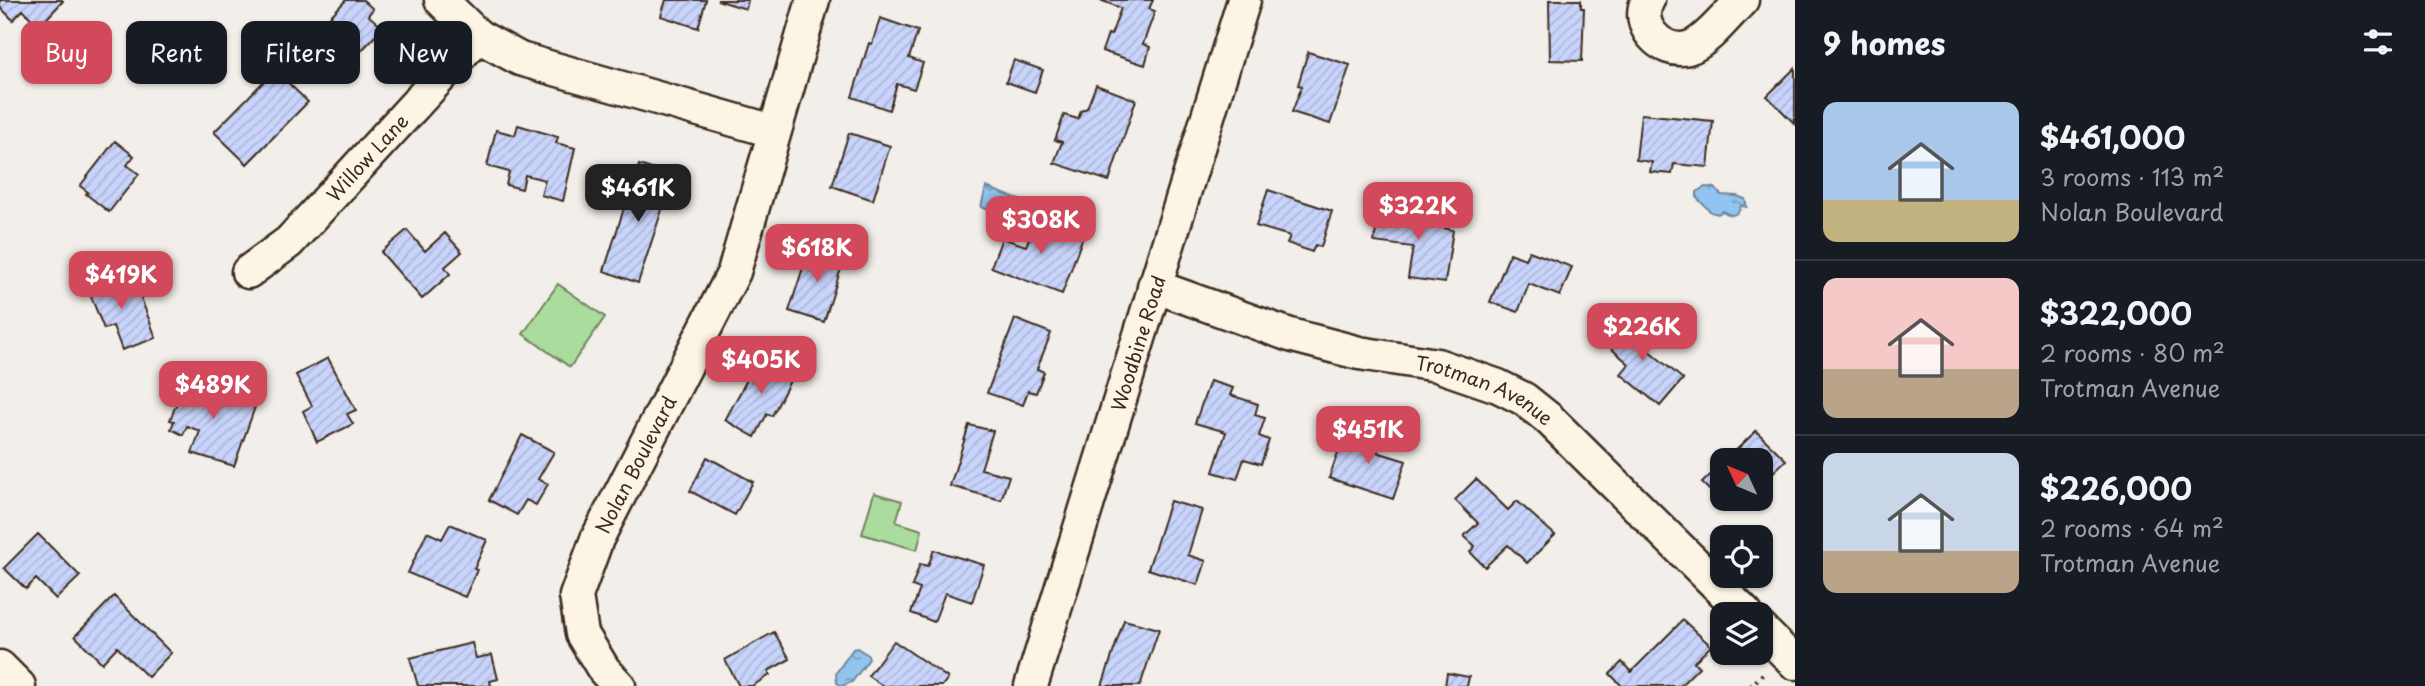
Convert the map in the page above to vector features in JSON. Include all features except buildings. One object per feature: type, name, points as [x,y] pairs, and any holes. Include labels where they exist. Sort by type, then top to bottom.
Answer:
[{"type":"street","points":[[441,0],[478,36],[520,59],[773,131]]},
{"type":"street","name":"Nolan Boulevard","points":[[619,686],[604,670],[582,634],[576,596],[597,539],[734,272],[813,0]]},
{"type":"street","name":"Woodbine Road","points":[[1031,686],[1244,0]]},
{"type":"street","points":[[1648,0],[1643,8],[1645,26],[1656,40],[1669,47],[1687,49],[1702,40],[1742,0]]},
{"type":"street","name":"Willow Lane","points":[[248,272],[289,242],[478,36]]},
{"type":"street","name":"Trotman Avenue","points":[[1154,286],[1290,335],[1359,353],[1437,365],[1498,386],[1524,399],[1549,419],[1734,602]]},
{"type":"street","points":[[1773,641],[1795,663]]},
{"type":"street","points":[[0,667],[19,686]]},
{"type":"green space","points":[[558,284],[605,317],[570,367],[523,334]]},
{"type":"green space","points":[[874,493],[902,501],[896,522],[922,530],[917,550],[862,534]]},
{"type":"water","points":[[986,187],[1020,200],[1015,219],[981,207]]},
{"type":"water","points":[[1705,187],[1715,188],[1721,195],[1745,199],[1747,207],[1741,206],[1734,214],[1711,212],[1697,198],[1697,192]]},
{"type":"water","points":[[857,648],[868,655],[869,659],[852,682],[842,686],[837,683],[836,673],[853,649]]}]
